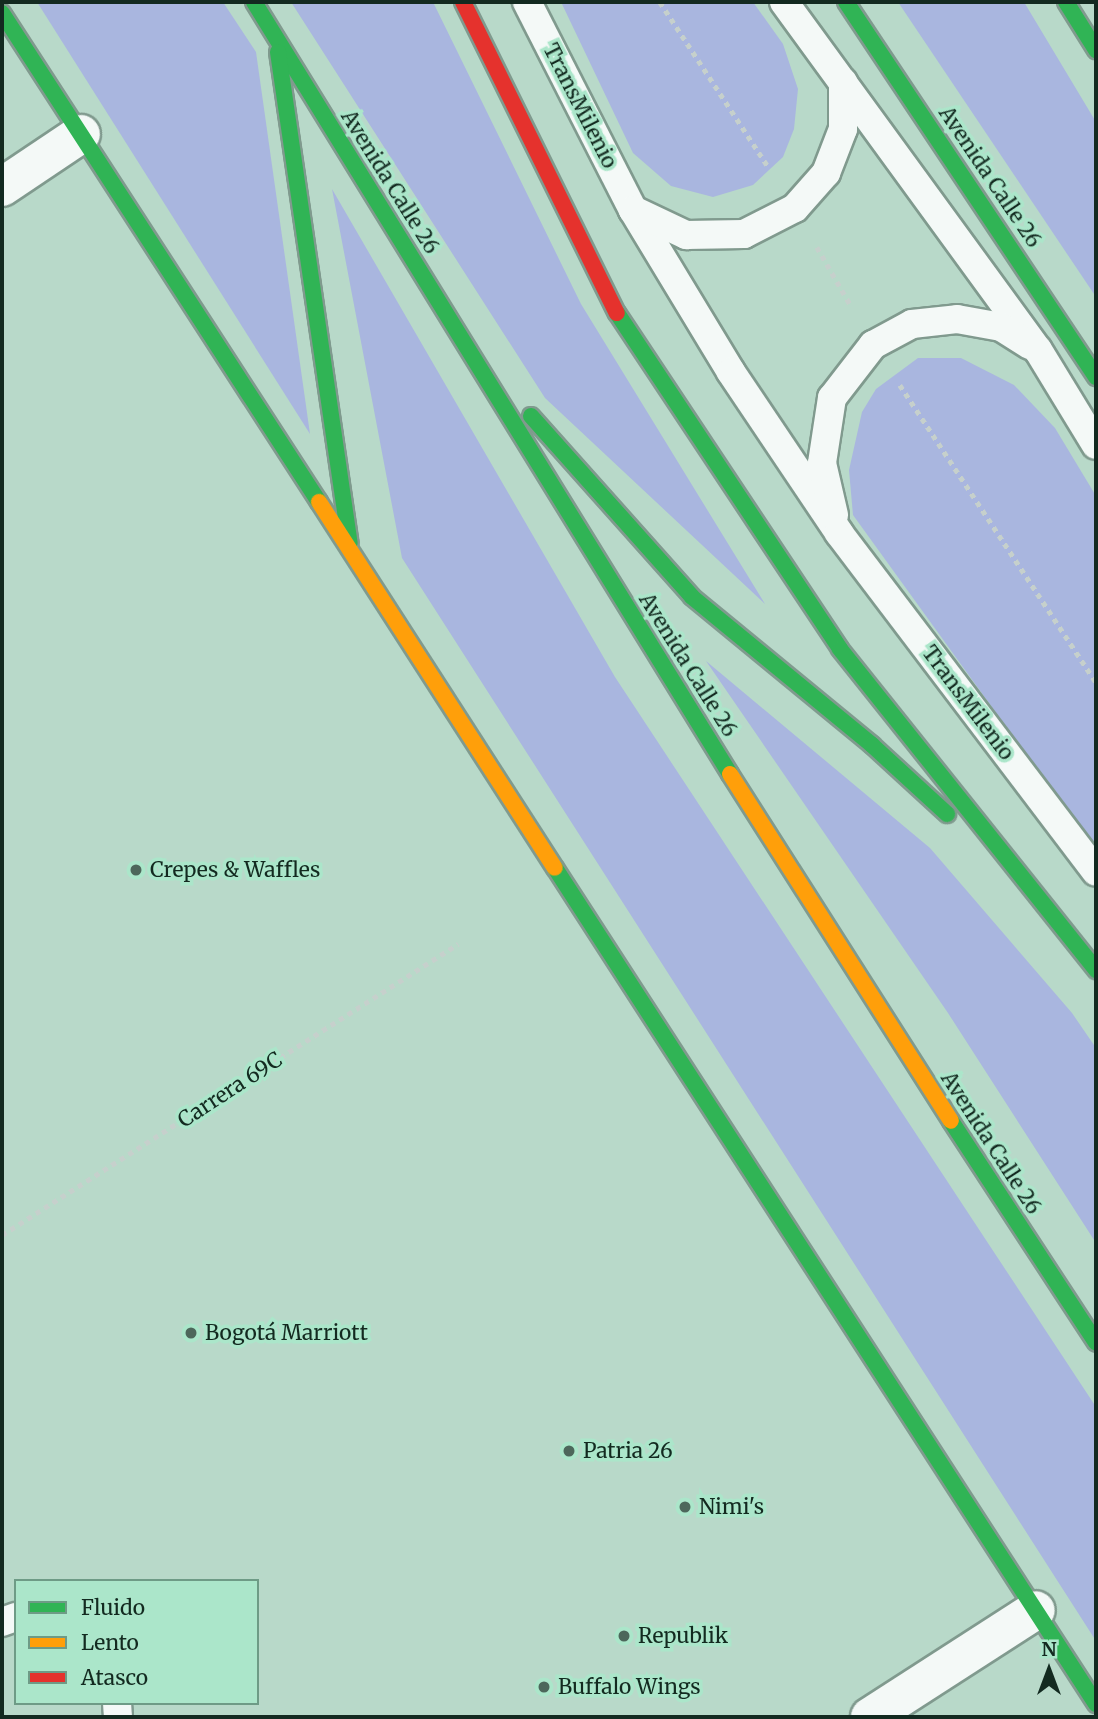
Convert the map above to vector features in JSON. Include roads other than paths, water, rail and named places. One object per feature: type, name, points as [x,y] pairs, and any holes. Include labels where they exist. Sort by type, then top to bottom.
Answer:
[{"type":"main road","name":"Avenida Calle 26","points":[[254,2],[814,912],[1096,1343]]},
{"type":"main road","points":[[463,2],[619,317],[840,649],[1096,971]]},
{"type":"main road","name":"Avenida Calle 26","points":[[846,2],[1096,377]]},
{"type":"main road","points":[[1066,2],[1096,50]]},
{"type":"main road","points":[[2,13],[1096,1704]]},
{"type":"main road","points":[[276,36],[352,555]]},
{"type":"main road","points":[[464,342],[692,597],[872,744],[1040,900]]},
{"type":"street","points":[[2,187],[81,134]]},
{"type":"street","points":[[870,1717],[1037,1610]]},
{"type":"lane","name":"TransMilenio","points":[[527,2],[633,210],[731,372],[839,533],[1096,872]]},
{"type":"lane","name":"TransMilenio","points":[[784,2],[1038,351],[1096,445]]},
{"type":"lane","points":[[633,210],[686,234],[744,234],[795,208],[826,173],[843,129],[843,82]]},
{"type":"lane","name":"TransMilenio","points":[[839,533],[822,463],[832,398],[873,345],[912,324],[957,319],[1001,327],[1038,351]]},
{"type":"place","name":"Crepes & Waffles","points":[[136,870]]},
{"type":"place","name":"Bogotá Marriott","points":[[191,1333]]},
{"type":"place","name":"Patria 26","points":[[569,1451]]},
{"type":"place","name":"Nimi's","points":[[685,1507]]},
{"type":"place","name":"Republik","points":[[624,1636]]},
{"type":"place","name":"Buffalo Wings","points":[[544,1687]]}]
